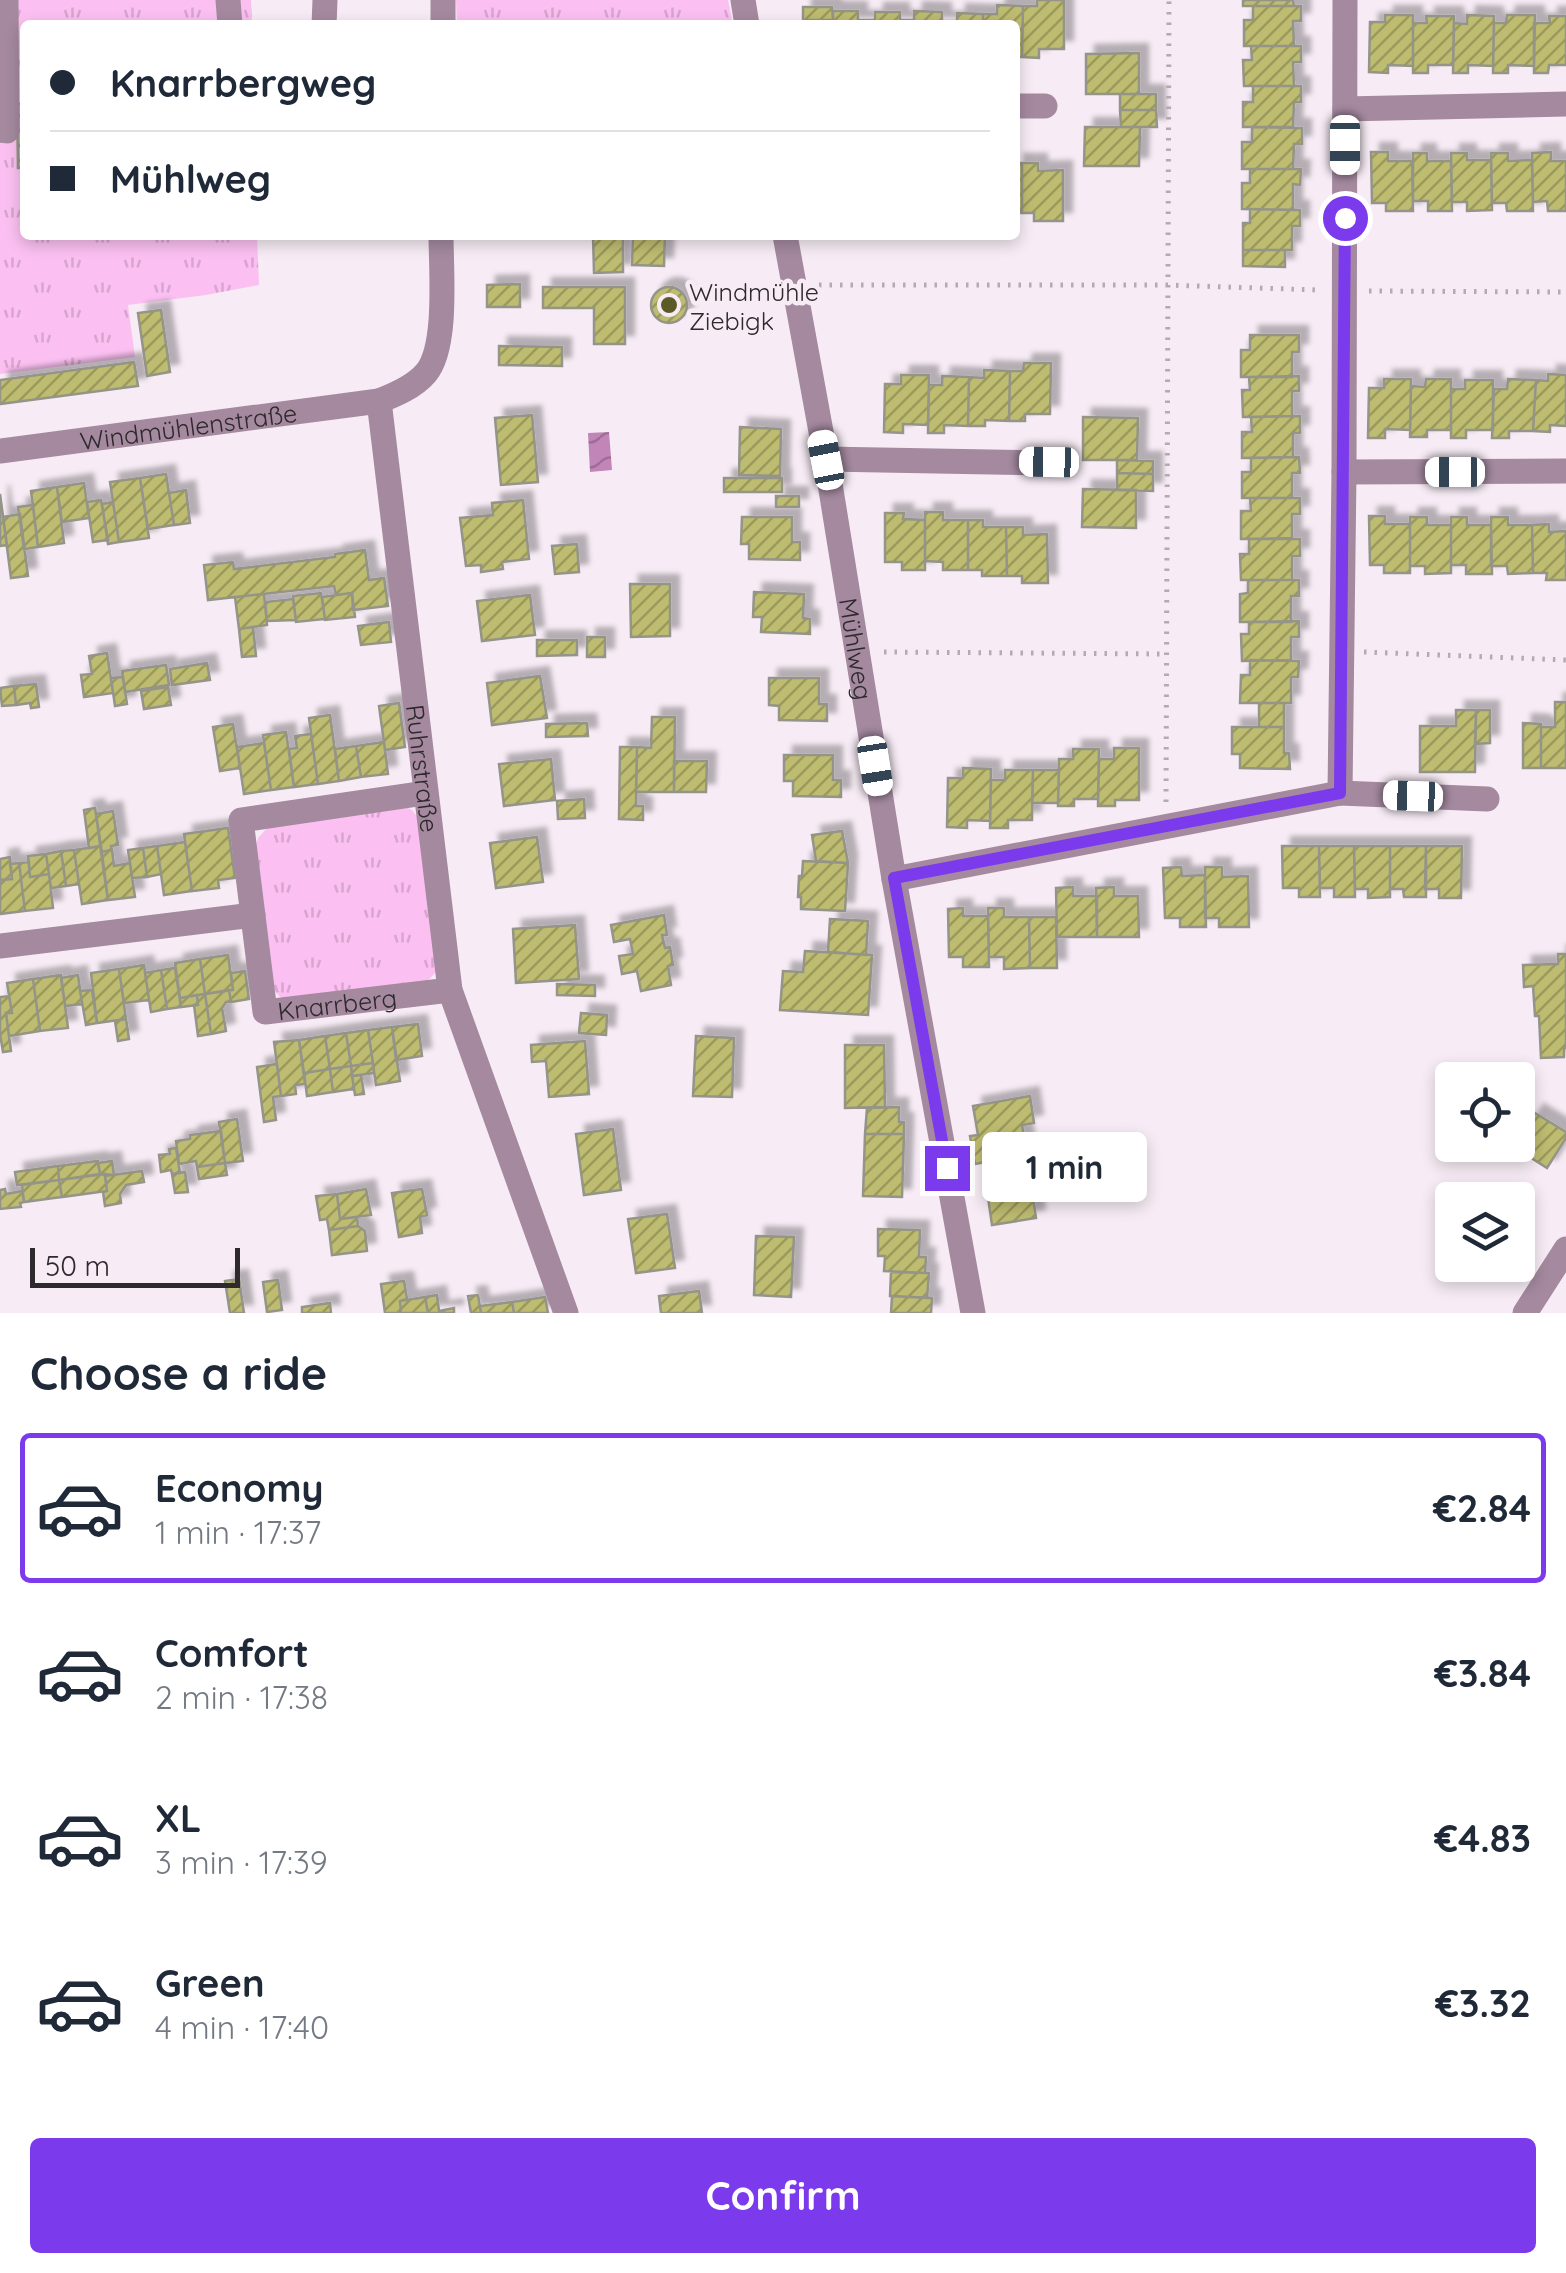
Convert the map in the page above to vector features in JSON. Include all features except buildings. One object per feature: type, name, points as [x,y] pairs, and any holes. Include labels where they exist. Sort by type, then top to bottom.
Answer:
[{"type":"street","points":[[0,130],[7,130],[6,0]]},
{"type":"street","points":[[1340,793],[1345,0]]},
{"type":"street","points":[[1345,109],[1566,104]]},
{"type":"street","points":[[1020,106],[1046,106]]},
{"type":"street","points":[[379,402],[425,374],[434,358],[441,326],[441,240]]},
{"type":"street","name":"Mühlweg","points":[[786,240],[894,878],[973,1313]]},
{"type":"street","name":"Windmühlenstraße","points":[[0,452],[379,402]]},
{"type":"street","name":"Ruhrstraße","points":[[379,402],[450,990],[566,1313]]},
{"type":"street","points":[[826,460],[1049,462]]},
{"type":"street","points":[[1344,472],[1566,471]]},
{"type":"street","points":[[894,878],[1340,793],[1487,799]]},
{"type":"street","name":"Knarrberg","points":[[425,794],[241,820],[265,1012],[450,990]]},
{"type":"street","points":[[0,946],[253,915]]},
{"type":"street","points":[[1525,1313],[1566,1249]]},
{"type":"path","points":[[1166,826],[1168,0]]},
{"type":"path","points":[[794,285],[1566,292]]},
{"type":"path","points":[[1342,651],[1566,660]]},
{"type":"path","points":[[857,652],[1166,654]]},
{"type":"green space","points":[[0,0],[251,0],[252,20],[20,20],[20,240],[257,240],[259,285],[128,305],[135,357],[0,374]]},
{"type":"green space","points":[[456,0],[728,0],[732,20],[457,20]]},
{"type":"green space","points":[[404,806],[419,819],[437,962],[435,973],[425,984],[282,999],[274,990],[254,852],[258,838],[267,828]]},
{"type":"water","points":[[609,432],[612,470],[590,472],[588,433]]},
{"type":"place","name":"Windmühle Ziebigk","points":[[669,305]]},
{"type":"route","points":[[947,1168],[894,878],[1340,793],[1345,218]]}]
